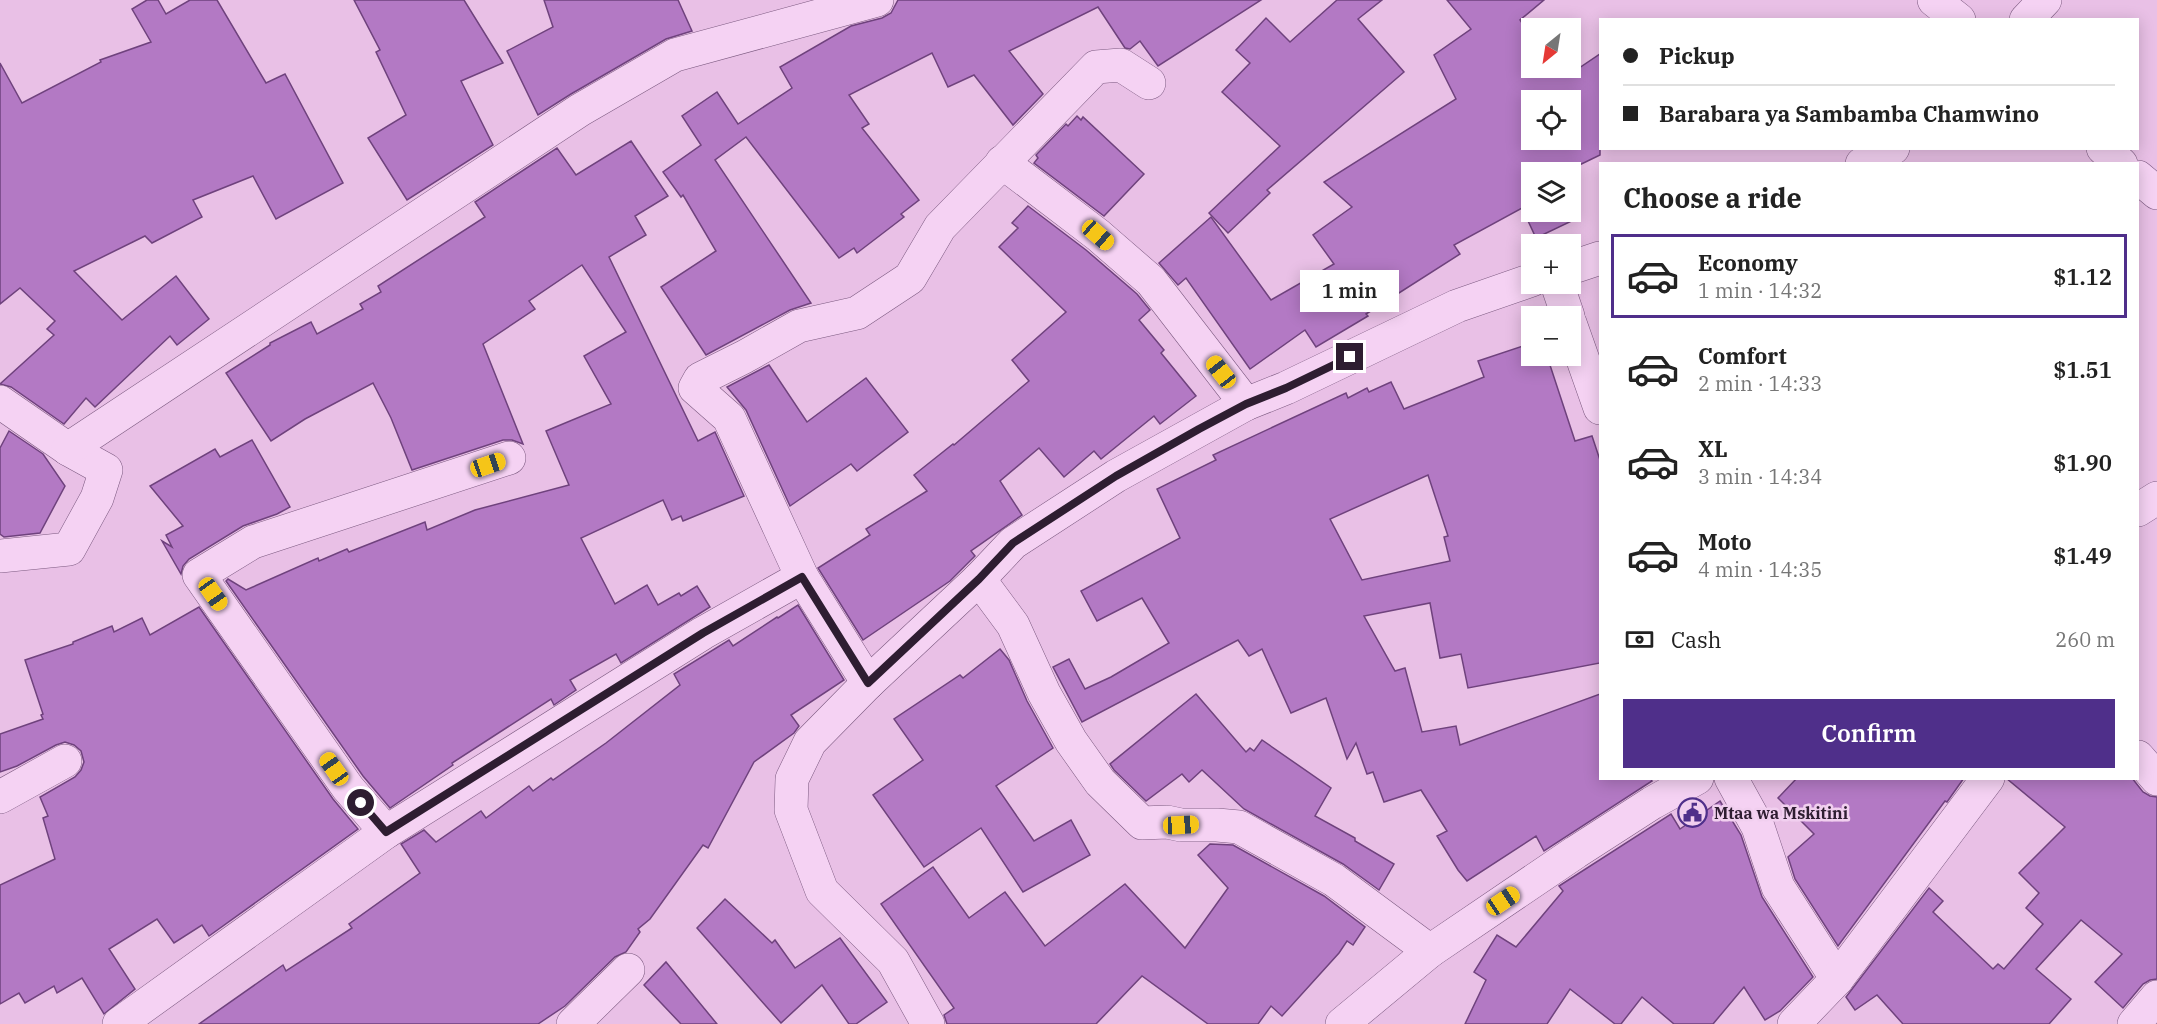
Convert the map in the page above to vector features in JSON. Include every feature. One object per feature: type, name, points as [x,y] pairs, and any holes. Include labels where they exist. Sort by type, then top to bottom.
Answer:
[{"type":"street","points":[[68,449],[580,110],[675,55],[877,0]]},
{"type":"street","points":[[1934,0],[1956,18]]},
{"type":"street","points":[[2028,18],[2045,0]]},
{"type":"street","points":[[868,683],[802,577],[729,418],[695,388],[699,379],[799,326],[857,312],[910,278],[940,227],[1096,68],[1121,65],[1149,83]]},
{"type":"street","points":[[1866,162],[1889,150]]},
{"type":"street","points":[[2105,150],[2119,162]]},
{"type":"street","points":[[1002,162],[1098,235],[1150,280],[1246,404]]},
{"type":"street","points":[[2139,178],[2157,193]]},
{"type":"street","points":[[1581,264],[1599,258]]},
{"type":"street","points":[[928,1024],[893,961],[822,891],[791,810],[792,779],[810,742],[868,683],[979,579],[1013,543],[1116,476],[1246,404],[1286,388],[1457,306],[1521,284]]},
{"type":"street","points":[[1581,354],[1599,405]]},
{"type":"street","points":[[0,402],[68,449],[106,470],[97,498],[69,549],[0,556]]},
{"type":"street","points":[[386,832],[348,788],[200,575],[254,542],[509,458]]},
{"type":"street","points":[[2139,509],[2157,498]]},
{"type":"street","points":[[119,1024],[386,832],[703,633],[802,577]]},
{"type":"street","points":[[979,579],[1014,625],[1044,693],[1071,741],[1100,782],[1142,823],[1167,822],[1181,825],[1239,827],[1334,880],[1430,951]]},
{"type":"street","points":[[2139,758],[2157,779]]},
{"type":"street","points":[[0,797],[65,761]]},
{"type":"street","points":[[1342,1024],[1430,951],[1576,852],[1652,803],[1693,780]]},
{"type":"street","points":[[1732,780],[1758,827],[1778,886],[1837,979]]},
{"type":"street","points":[[1809,1019],[1986,780]]},
{"type":"street","points":[[573,1024],[628,970]]},
{"type":"street","points":[[2134,1024],[2157,998]]},
{"type":"building","points":[[147,0],[158,0],[166,14],[190,0],[217,0],[266,83],[285,74],[343,183],[276,219],[253,176],[193,200],[202,217],[152,243],[145,236],[74,271],[122,320],[176,276],[209,319],[177,345],[170,336],[95,407],[86,398],[64,424],[11,387],[0,384],[54,335],[47,329],[55,321],[20,288],[0,304],[0,63],[22,103],[101,62],[100,60],[151,42],[132,9]]},
{"type":"building","points":[[354,0],[464,0],[503,63],[461,81],[493,145],[407,200],[368,138],[406,115],[376,52],[380,50]]},
{"type":"building","points":[[544,0],[678,0],[692,31],[666,39],[538,115],[507,51],[553,27]]},
{"type":"building","points":[[898,0],[1261,0],[1158,66],[1140,41],[1130,49],[1125,48],[1098,7],[1009,51],[1043,94],[1013,125],[974,75],[948,87],[932,53],[849,95],[869,124],[862,128],[919,200],[901,214],[904,217],[857,253],[854,248],[839,258],[746,137],[715,160],[811,303],[790,310],[706,355],[661,287],[716,251],[683,195],[681,197],[663,172],[701,145],[682,116],[717,92],[738,124],[792,88],[780,67],[851,26],[882,18],[891,13]]},
{"type":"building","points":[[1337,0],[1382,0],[1358,19],[1404,72],[1267,190],[1270,193],[1228,233],[1209,213],[1280,146],[1222,92],[1250,63],[1236,50],[1266,18],[1290,42]]},
{"type":"building","points":[[1447,0],[1544,0],[1520,20],[1521,78],[1581,78],[1581,67],[1599,55],[1600,155],[1581,164],[1581,162],[1521,162],[1521,209],[1454,245],[1460,254],[1366,314],[1368,316],[1316,347],[1305,330],[1250,369],[1186,278],[1178,285],[1159,263],[1211,217],[1271,300],[1334,264],[1313,235],[1352,207],[1324,182],[1456,99],[1434,55],[1471,29]]},
{"type":"building","points":[[1077,116],[1081,120],[1083,117],[1144,174],[1104,216],[1034,163],[1038,158],[1036,155]]},
{"type":"building","points":[[631,141],[668,196],[635,216],[646,235],[609,257],[698,441],[715,432],[744,496],[683,521],[681,516],[672,520],[663,500],[581,538],[615,604],[647,585],[658,605],[679,593],[681,596],[697,586],[710,607],[621,663],[616,654],[570,680],[576,690],[554,705],[551,699],[452,763],[453,765],[390,808],[363,776],[226,581],[228,579],[246,590],[318,558],[319,561],[347,549],[349,552],[425,522],[427,530],[475,510],[569,485],[546,431],[611,404],[584,356],[626,332],[582,265],[529,301],[535,309],[483,344],[523,444],[503,440],[412,470],[391,418],[373,383],[305,419],[271,441],[226,373],[270,343],[311,322],[317,334],[363,309],[360,304],[381,292],[378,286],[485,217],[475,202],[557,148],[576,175]]},
{"type":"building","points":[[1028,206],[1086,250],[1137,294],[1150,310],[1139,320],[1164,350],[1161,353],[1196,396],[1160,424],[1154,416],[1101,459],[1094,451],[1064,477],[1039,448],[1000,481],[1022,515],[971,551],[975,556],[950,581],[863,640],[818,568],[870,535],[866,529],[927,491],[914,475],[954,445],[1029,381],[1012,360],[1066,312],[999,247],[1018,228],[1012,223]]},
{"type":"building","points":[[1529,222],[1570,222],[1544,234],[1534,234]]},
{"type":"building","points":[[1521,347],[1521,366],[1550,366],[1575,441],[1592,436],[1599,457],[1599,663],[1468,688],[1461,654],[1440,658],[1430,603],[1364,616],[1395,671],[1405,668],[1422,732],[1456,726],[1460,745],[1599,694],[1599,780],[1652,781],[1544,851],[1536,836],[1467,881],[1437,836],[1447,831],[1421,790],[1384,802],[1373,772],[1367,774],[1356,743],[1347,759],[1326,698],[1291,713],[1262,649],[1249,656],[1238,640],[1082,722],[1053,667],[1069,659],[1085,689],[1111,677],[1169,643],[1142,598],[1097,621],[1081,591],[1180,538],[1157,489],[1216,460],[1213,455],[1346,393],[1348,398],[1367,388],[1369,392],[1391,382],[1404,409],[1484,377],[1478,361]],"holes":[[[1428,475],[1448,536],[1444,537],[1450,561],[1362,580],[1330,519]]]},
{"type":"building","points":[[769,365],[807,422],[866,378],[908,432],[857,471],[851,464],[790,506],[746,410],[727,387]]},
{"type":"building","points":[[9,431],[43,454],[65,486],[40,533],[4,537],[0,534],[0,448]]},
{"type":"building","points":[[252,440],[290,507],[243,526],[189,559],[183,566],[181,574],[162,541],[172,547],[166,535],[183,526],[150,486],[215,449],[220,457]]},
{"type":"building","points":[[798,605],[844,680],[791,715],[799,726],[794,733],[754,762],[708,848],[703,845],[650,919],[638,929],[640,932],[626,952],[615,957],[565,1006],[538,1024],[199,1024],[283,965],[286,971],[352,928],[349,924],[420,873],[401,844],[424,830],[436,842],[481,811],[486,818],[529,786],[533,791],[551,778],[553,780],[606,743],[680,685],[674,674],[729,640],[733,646]]},
{"type":"building","points":[[199,607],[333,799],[358,829],[209,936],[202,925],[174,943],[157,919],[109,949],[135,989],[104,1014],[82,978],[57,993],[54,986],[25,1003],[19,993],[0,1004],[0,885],[55,859],[43,818],[48,816],[40,797],[75,777],[84,762],[81,751],[65,742],[0,772],[0,734],[43,719],[25,660],[73,644],[73,642],[112,626],[114,632],[142,618],[150,635]]},
{"type":"building","points":[[1000,649],[1009,660],[1027,701],[1053,748],[996,786],[1034,841],[1071,820],[1090,855],[1023,892],[981,828],[924,867],[873,795],[923,760],[894,719],[960,675],[963,678]]},
{"type":"building","points":[[1196,694],[1246,752],[1250,748],[1254,751],[1262,740],[1331,788],[1315,816],[1355,838],[1355,841],[1394,864],[1379,890],[1343,864],[1244,809],[1202,770],[1189,782],[1182,774],[1146,801],[1114,770],[1110,764]]},
{"type":"building","points":[[1795,780],[1963,780],[1838,946],[1795,879],[1788,857],[1814,834],[1778,798]]},
{"type":"building","points":[[2008,780],[2134,780],[2143,792],[2157,797],[2157,979],[2143,984],[2123,1008],[2095,982],[2122,954],[2081,920],[2036,969],[2071,999],[2049,1024],[1903,1024],[1877,995],[1855,1010],[1846,997],[1929,888],[1943,901],[1933,912],[1993,969],[1998,964],[2004,969],[2043,924],[2026,908],[2039,893],[2019,873],[2065,827]]},
{"type":"building","points":[[1720,801],[1741,835],[1762,897],[1813,977],[1780,1011],[1765,1020],[1744,987],[1713,1024],[1674,1024],[1642,997],[1621,1024],[1615,1024],[1570,989],[1547,1024],[1465,1024],[1486,980],[1474,972],[1497,935],[1516,947],[1563,891],[1559,886],[1671,814],[1680,829]]},
{"type":"building","points":[[1210,844],[1233,845],[1324,896],[1365,927],[1353,945],[1347,941],[1339,953],[1282,1016],[1271,1006],[1258,1024],[1208,1024],[1142,976],[1096,1024],[947,1024],[944,1015],[954,1008],[881,904],[933,867],[969,918],[1005,892],[1045,946],[1125,884],[1185,948],[1228,888],[1198,855]]},
{"type":"building","points":[[725,899],[772,943],[775,940],[795,968],[840,938],[887,1002],[856,1024],[849,1024],[822,985],[781,1023],[697,928]]},
{"type":"building","points":[[666,962],[717,1024],[681,1024],[644,985]]},
{"type":"place","name":"Mtaa wa Mskitini","points":[[1693,813]]},
{"type":"route","points":[[361,803],[386,832],[703,633],[802,577],[868,683],[979,579],[1013,543],[1116,476],[1199,429],[1246,404],[1286,388],[1350,357]]}]
